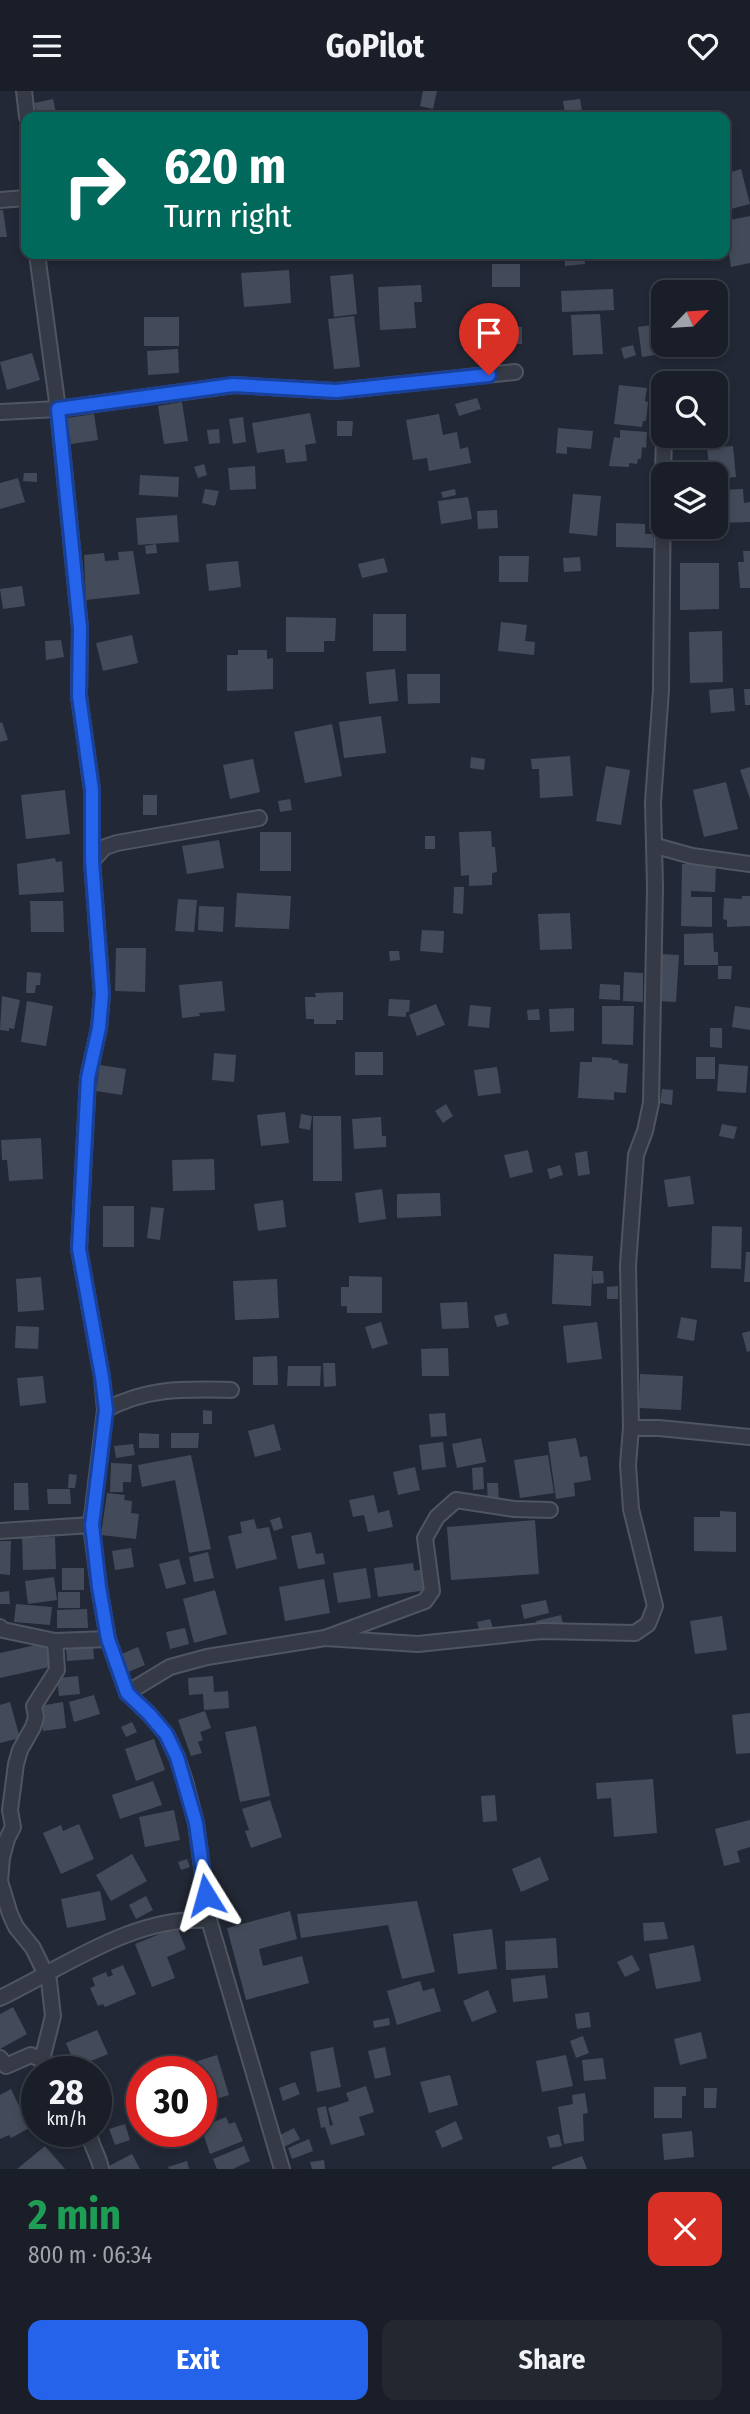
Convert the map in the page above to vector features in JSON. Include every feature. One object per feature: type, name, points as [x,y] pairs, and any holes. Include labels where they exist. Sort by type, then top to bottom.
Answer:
[{"type":"street","points":[[24,91],[26,112]]},
{"type":"street","points":[[0,199],[21,198]]},
{"type":"street","points":[[38,259],[58,409],[80,628],[79,696],[92,790],[92,861],[102,994],[99,1028],[88,1078],[79,1249],[106,1410],[92,1525],[99,1587],[108,1639],[127,1693],[166,1734],[177,1757],[196,1823],[209,1920],[282,2169]]},
{"type":"street","points":[[0,412],[58,409],[233,385],[336,391],[515,372]]},
{"type":"street","points":[[325,1638],[418,1644],[542,1631],[635,1633],[648,1624],[655,1606],[631,1509],[628,1465],[631,1428],[628,1265],[636,1155],[651,1103],[656,846],[653,802],[661,690],[662,539]]},
{"type":"street","points":[[92,861],[105,847],[117,843],[259,818]]},
{"type":"street","points":[[656,846],[692,856],[750,864]]},
{"type":"street","points":[[106,1410],[119,1403],[172,1388],[231,1390]]},
{"type":"street","points":[[631,1428],[659,1428],[750,1437]]},
{"type":"street","points":[[127,1693],[170,1667],[207,1657],[325,1638],[425,1601],[432,1591],[425,1538],[438,1517],[456,1500],[514,1509],[550,1510]]},
{"type":"street","points":[[0,1531],[92,1525]]},
{"type":"street","points":[[0,1626],[3,1630],[55,1641],[108,1639]]},
{"type":"street","points":[[42,2056],[53,2016],[46,1975],[33,1948],[16,1927],[0,1881],[5,1849],[13,1827],[10,1810],[16,1764],[20,1750],[33,1727],[36,1717],[34,1706],[57,1670],[55,1641]]},
{"type":"street","points":[[0,1998],[126,1933],[166,1922],[209,1920]]},
{"type":"street","points":[[0,2058],[6,2066],[21,2059]]},
{"type":"street","points":[[93,2147],[99,2156],[101,2169]]},
{"type":"building","points":[[423,91],[437,91],[433,109],[420,106]]},
{"type":"building","points":[[53,99],[56,112],[37,112],[34,103]]},
{"type":"building","points":[[580,99],[582,111],[565,112],[563,101]]},
{"type":"building","points":[[741,169],[750,204],[730,209],[730,172]]},
{"type":"building","points":[[0,210],[3,210],[7,237],[0,237]]},
{"type":"building","points":[[750,216],[750,263],[731,267],[730,220]]},
{"type":"building","points":[[564,259],[584,259],[585,264],[565,266]]},
{"type":"building","points":[[492,264],[520,264],[520,287],[492,287]]},
{"type":"building","points":[[289,270],[291,303],[244,307],[241,273]]},
{"type":"building","points":[[353,274],[357,314],[334,317],[330,276]]},
{"type":"building","points":[[421,285],[422,302],[414,302],[416,328],[380,330],[378,287]]},
{"type":"building","points":[[613,289],[614,310],[562,312],[561,291]]},
{"type":"building","points":[[600,314],[603,354],[573,355],[571,315]]},
{"type":"building","points":[[354,316],[360,367],[334,369],[328,319]]},
{"type":"building","points":[[144,317],[179,317],[179,346],[144,346]]},
{"type":"building","points":[[651,325],[651,356],[642,357],[638,327]]},
{"type":"building","points":[[507,326],[522,327],[522,344],[506,344]]},
{"type":"building","points":[[633,345],[636,355],[624,359],[621,348]]},
{"type":"building","points":[[178,349],[179,373],[148,375],[147,351]]},
{"type":"building","points":[[32,353],[40,380],[7,390],[0,362]]},
{"type":"building","points":[[619,385],[647,388],[646,421],[643,421],[642,427],[614,424]]},
{"type":"building","points":[[477,398],[481,409],[459,416],[455,404]]},
{"type":"building","points":[[182,402],[188,441],[164,444],[158,406]]},
{"type":"building","points":[[310,413],[316,443],[305,445],[307,461],[286,463],[284,449],[257,453],[252,423]]},
{"type":"building","points":[[94,414],[98,440],[71,444],[67,418]]},
{"type":"building","points":[[439,414],[443,435],[457,432],[460,449],[468,447],[471,463],[429,471],[427,458],[413,460],[406,420]]},
{"type":"building","points":[[243,417],[246,442],[233,444],[229,419]]},
{"type":"building","points":[[337,421],[353,421],[352,436],[337,436]]},
{"type":"building","points":[[558,428],[593,431],[591,449],[567,447],[567,454],[556,453]]},
{"type":"building","points":[[219,429],[220,443],[209,444],[207,430]]},
{"type":"building","points":[[620,430],[647,432],[646,448],[642,447],[641,459],[638,459],[637,464],[629,463],[629,467],[609,466],[614,437],[620,438]]},
{"type":"building","points":[[733,446],[736,477],[728,478],[728,462],[709,462],[707,448]]},
{"type":"building","points":[[204,464],[207,475],[198,478],[194,467]]},
{"type":"building","points":[[255,466],[256,489],[230,490],[228,468]]},
{"type":"building","points":[[24,473],[37,473],[37,482],[23,481]]},
{"type":"building","points":[[140,475],[179,477],[178,497],[139,495]]},
{"type":"building","points":[[18,478],[25,502],[0,509],[0,483]]},
{"type":"building","points":[[205,489],[219,491],[215,506],[202,503]]},
{"type":"building","points":[[455,489],[456,495],[443,498],[441,492]]},
{"type":"building","points":[[743,489],[744,503],[750,502],[750,522],[728,523],[728,490]]},
{"type":"building","points":[[573,494],[601,496],[597,536],[569,533]]},
{"type":"building","points":[[468,497],[472,519],[441,524],[438,501]]},
{"type":"building","points":[[497,510],[498,528],[478,529],[477,511]]},
{"type":"building","points":[[177,515],[179,542],[138,545],[136,518]]},
{"type":"building","points":[[616,523],[645,524],[645,534],[651,534],[653,539],[653,548],[616,547]]},
{"type":"building","points":[[156,544],[157,553],[146,554],[145,546]]},
{"type":"building","points":[[133,551],[140,594],[86,600],[84,555],[104,553],[105,561],[119,560],[118,552]]},
{"type":"building","points":[[743,551],[750,551],[750,588],[740,588],[738,562],[744,562]]},
{"type":"building","points":[[499,556],[529,556],[528,582],[499,582]]},
{"type":"building","points":[[580,557],[581,571],[564,572],[563,558]]},
{"type":"building","points":[[384,558],[388,572],[362,578],[358,564]]},
{"type":"building","points":[[238,561],[241,587],[209,591],[206,564]]},
{"type":"building","points":[[680,563],[719,563],[719,609],[680,610]]},
{"type":"building","points":[[22,586],[25,606],[3,609],[0,589]]},
{"type":"building","points":[[373,614],[406,614],[406,651],[373,651]]},
{"type":"building","points":[[286,617],[336,618],[335,641],[324,641],[324,652],[286,652]]},
{"type":"building","points":[[501,622],[527,625],[525,641],[535,642],[534,655],[498,651]]},
{"type":"building","points":[[722,631],[723,682],[690,683],[689,632]]},
{"type":"building","points":[[132,635],[138,663],[103,671],[96,643]]},
{"type":"building","points":[[61,640],[64,657],[46,660],[45,641]]},
{"type":"building","points":[[238,650],[267,650],[267,659],[273,658],[273,689],[227,691],[227,655],[238,655]]},
{"type":"building","points":[[395,669],[398,701],[369,704],[366,672]]},
{"type":"building","points":[[407,674],[440,674],[440,703],[408,704]]},
{"type":"building","points":[[733,688],[735,711],[711,713],[709,690]]},
{"type":"building","points":[[744,689],[750,689],[750,705],[745,705]]},
{"type":"building","points":[[381,716],[386,753],[344,758],[339,722]]},
{"type":"building","points":[[2,722],[8,740],[0,742],[0,723]]},
{"type":"building","points":[[332,724],[342,776],[305,783],[294,732]]},
{"type":"building","points":[[570,756],[573,796],[540,798],[539,769],[532,769],[531,759]]},
{"type":"building","points":[[471,757],[485,759],[484,770],[470,768]]},
{"type":"building","points":[[253,759],[260,792],[230,799],[223,765]]},
{"type":"building","points":[[606,766],[630,770],[621,825],[596,821]]},
{"type":"building","points":[[750,767],[750,799],[740,770]]},
{"type":"building","points":[[726,782],[738,829],[704,837],[693,790]]},
{"type":"building","points":[[65,790],[70,834],[26,839],[21,795]]},
{"type":"building","points":[[143,795],[157,795],[157,815],[143,815]]},
{"type":"building","points":[[290,799],[292,810],[280,812],[278,801]]},
{"type":"building","points":[[491,831],[497,872],[492,873],[492,885],[469,886],[469,875],[461,876],[459,832]]},
{"type":"building","points":[[260,832],[291,832],[291,871],[260,871]]},
{"type":"building","points":[[425,836],[435,836],[435,849],[425,849]]},
{"type":"building","points":[[219,840],[224,868],[187,874],[182,846]]},
{"type":"building","points":[[55,858],[56,862],[62,861],[64,892],[19,895],[17,864]]},
{"type":"building","points":[[682,864],[716,864],[715,892],[691,891],[691,897],[712,897],[712,927],[681,926]]},
{"type":"building","points":[[454,887],[464,887],[463,914],[453,913]]},
{"type":"building","points":[[237,893],[291,896],[289,929],[235,927]]},
{"type":"building","points":[[742,896],[750,896],[750,926],[727,927],[727,920],[723,919],[724,898],[742,899]]},
{"type":"building","points":[[178,899],[197,900],[194,932],[175,931]]},
{"type":"building","points":[[30,901],[63,901],[64,932],[31,932]]},
{"type":"building","points":[[199,906],[224,907],[223,932],[198,930]]},
{"type":"building","points":[[570,913],[572,949],[540,950],[538,914]]},
{"type":"building","points":[[422,930],[444,931],[443,953],[420,951]]},
{"type":"building","points":[[713,933],[718,965],[684,965],[684,934]]},
{"type":"building","points":[[116,948],[146,948],[145,992],[115,991]]},
{"type":"building","points":[[389,951],[399,951],[400,960],[390,961]]},
{"type":"building","points":[[661,954],[679,955],[676,1002],[658,1001]]},
{"type":"building","points":[[718,966],[732,966],[731,979],[718,979]]},
{"type":"building","points":[[27,972],[41,973],[40,985],[36,985],[35,993],[26,993]]},
{"type":"building","points":[[624,972],[643,973],[643,1002],[623,1001]]},
{"type":"building","points":[[222,981],[225,1011],[199,1013],[200,1016],[182,1018],[179,985]]},
{"type":"building","points":[[600,984],[620,985],[620,1000],[599,999]]},
{"type":"building","points":[[343,992],[343,1020],[336,1020],[336,1024],[314,1024],[314,1019],[306,1019],[305,997],[316,997],[315,993]]},
{"type":"building","points":[[2,996],[20,1000],[14,1029],[9,1028],[9,1031],[0,1030]]},
{"type":"building","points":[[389,999],[410,1000],[406,1017],[388,1016]]},
{"type":"building","points":[[27,1001],[53,1006],[46,1046],[21,1042]]},
{"type":"building","points":[[436,1004],[445,1025],[417,1036],[409,1015]]},
{"type":"building","points":[[470,1005],[491,1007],[489,1028],[468,1026]]},
{"type":"building","points":[[602,1006],[634,1006],[633,1045],[602,1044]]},
{"type":"building","points":[[735,1006],[750,1008],[750,1030],[732,1027]]},
{"type":"building","points":[[574,1008],[574,1031],[550,1032],[549,1009]]},
{"type":"building","points":[[539,1009],[540,1020],[528,1020],[527,1010]]},
{"type":"building","points":[[710,1028],[722,1028],[722,1048],[710,1047]]},
{"type":"building","points":[[355,1052],[383,1052],[383,1075],[355,1075]]},
{"type":"building","points":[[214,1053],[236,1055],[234,1082],[212,1080]]},
{"type":"building","points":[[592,1057],[612,1058],[619,1063],[628,1064],[626,1093],[614,1092],[614,1100],[578,1098],[580,1062],[592,1062]]},
{"type":"building","points":[[696,1057],[715,1057],[715,1079],[696,1079]]},
{"type":"building","points":[[719,1064],[748,1066],[746,1093],[717,1091]]},
{"type":"building","points":[[100,1065],[126,1069],[122,1095],[96,1091]]},
{"type":"building","points":[[497,1067],[501,1093],[478,1096],[474,1070]]},
{"type":"building","points":[[662,1089],[673,1090],[672,1105],[660,1103]]},
{"type":"building","points":[[446,1104],[453,1116],[443,1123],[435,1111]]},
{"type":"building","points":[[285,1112],[289,1143],[261,1146],[257,1115]]},
{"type":"building","points":[[301,1114],[312,1116],[310,1130],[299,1128]]},
{"type":"building","points":[[313,1116],[341,1116],[342,1181],[313,1181]]},
{"type":"building","points":[[381,1117],[382,1136],[386,1136],[386,1147],[354,1149],[352,1119]]},
{"type":"building","points":[[722,1124],[737,1127],[734,1139],[719,1136]]},
{"type":"building","points":[[41,1138],[43,1179],[9,1181],[7,1160],[2,1160],[1,1140]]},
{"type":"building","points":[[528,1150],[533,1172],[510,1178],[504,1155]]},
{"type":"building","points":[[587,1151],[590,1174],[578,1176],[575,1153]]},
{"type":"building","points":[[214,1159],[215,1190],[173,1191],[172,1160]]},
{"type":"building","points":[[560,1165],[563,1175],[550,1179],[547,1169]]},
{"type":"building","points":[[690,1176],[694,1204],[668,1207],[664,1180]]},
{"type":"building","points":[[382,1189],[386,1219],[359,1223],[355,1193]]},
{"type":"building","points":[[440,1193],[441,1216],[397,1218],[397,1194]]},
{"type":"building","points":[[283,1200],[286,1227],[258,1231],[254,1204]]},
{"type":"building","points":[[103,1206],[134,1206],[134,1247],[103,1247]]},
{"type":"building","points":[[151,1207],[164,1208],[160,1240],[147,1238]]},
{"type":"building","points":[[712,1226],[742,1227],[741,1269],[711,1268]]},
{"type":"building","points":[[746,1252],[750,1252],[750,1282],[744,1282]]},
{"type":"building","points":[[554,1254],[593,1256],[592,1271],[603,1271],[604,1283],[593,1284],[592,1274],[591,1306],[552,1304]]},
{"type":"building","points":[[349,1276],[382,1277],[382,1313],[347,1313],[347,1306],[341,1306],[341,1287],[349,1287]]},
{"type":"building","points":[[41,1277],[44,1310],[18,1312],[16,1279]]},
{"type":"building","points":[[277,1279],[279,1318],[235,1320],[233,1281]]},
{"type":"building","points":[[618,1286],[618,1299],[607,1299],[607,1287]]},
{"type":"building","points":[[467,1302],[469,1328],[442,1329],[440,1303]]},
{"type":"building","points":[[506,1313],[509,1324],[497,1327],[494,1316]]},
{"type":"building","points":[[681,1317],[697,1320],[694,1341],[677,1338]]},
{"type":"building","points":[[381,1322],[388,1344],[372,1349],[365,1327]]},
{"type":"building","points":[[597,1322],[602,1359],[567,1363],[563,1326]]},
{"type":"building","points":[[16,1326],[39,1327],[38,1349],[15,1348]]},
{"type":"building","points":[[750,1331],[750,1351],[747,1352],[742,1333]]},
{"type":"building","points":[[448,1348],[449,1376],[422,1376],[421,1349]]},
{"type":"building","points":[[277,1356],[278,1385],[253,1385],[253,1357]]},
{"type":"building","points":[[323,1363],[335,1363],[336,1386],[324,1387]]},
{"type":"building","points":[[288,1366],[321,1366],[320,1386],[287,1386]]},
{"type":"building","points":[[640,1374],[683,1376],[681,1410],[639,1408]]},
{"type":"building","points":[[43,1376],[46,1403],[20,1406],[17,1378]]},
{"type":"building","points":[[203,1410],[212,1411],[212,1424],[203,1424]]},
{"type":"building","points":[[445,1413],[447,1436],[431,1437],[429,1414]]},
{"type":"building","points":[[274,1424],[281,1450],[255,1457],[248,1431]]},
{"type":"building","points":[[139,1433],[159,1434],[159,1448],[139,1448]]},
{"type":"building","points":[[171,1433],[199,1433],[198,1448],[171,1448]]},
{"type":"building","points":[[481,1438],[486,1462],[457,1468],[452,1444]]},
{"type":"building","points":[[576,1438],[580,1457],[587,1456],[591,1480],[574,1483],[575,1496],[556,1499],[548,1442]]},
{"type":"building","points":[[443,1442],[446,1467],[422,1470],[419,1445]]},
{"type":"building","points":[[133,1444],[135,1455],[116,1458],[114,1446]]},
{"type":"building","points":[[191,1455],[211,1549],[189,1553],[175,1480],[142,1487],[138,1465]]},
{"type":"building","points":[[548,1455],[554,1493],[520,1498],[514,1460]]},
{"type":"building","points":[[111,1463],[132,1464],[131,1482],[123,1482],[123,1492],[110,1492]]},
{"type":"building","points":[[415,1467],[420,1490],[398,1495],[393,1472]]},
{"type":"building","points":[[483,1467],[484,1489],[473,1490],[472,1468]]},
{"type":"building","points":[[69,1474],[77,1475],[75,1488],[68,1488]]},
{"type":"building","points":[[14,1483],[28,1483],[29,1510],[14,1510]]},
{"type":"building","points":[[487,1483],[498,1483],[499,1505],[488,1505]]},
{"type":"building","points":[[47,1489],[70,1489],[71,1504],[48,1504]]},
{"type":"building","points":[[107,1493],[125,1495],[124,1500],[132,1501],[131,1513],[139,1514],[136,1539],[101,1535]]},
{"type":"building","points":[[374,1495],[378,1513],[389,1510],[393,1527],[368,1532],[364,1515],[353,1517],[349,1500]]},
{"type":"building","points":[[720,1511],[736,1512],[736,1552],[694,1551],[694,1517],[720,1517]]},
{"type":"building","points":[[280,1517],[283,1528],[274,1531],[270,1520]]},
{"type":"building","points":[[254,1519],[257,1529],[269,1527],[277,1559],[236,1569],[228,1536],[242,1533],[240,1522]]},
{"type":"building","points":[[535,1520],[539,1574],[451,1580],[447,1527]]},
{"type":"building","points":[[311,1532],[316,1554],[323,1553],[325,1564],[298,1569],[291,1536]]},
{"type":"building","points":[[55,1537],[56,1569],[23,1570],[22,1538]]},
{"type":"building","points":[[0,1541],[11,1541],[10,1575],[0,1574]]},
{"type":"building","points":[[131,1548],[134,1567],[115,1570],[112,1551]]},
{"type":"building","points":[[208,1552],[214,1578],[194,1582],[189,1557]]},
{"type":"building","points":[[179,1559],[186,1584],[166,1589],[159,1564]]},
{"type":"building","points":[[413,1563],[414,1571],[424,1569],[427,1590],[378,1597],[374,1568]]},
{"type":"building","points":[[62,1568],[84,1568],[84,1590],[62,1590]]},
{"type":"building","points":[[366,1568],[371,1598],[338,1603],[333,1573]]},
{"type":"building","points":[[54,1577],[57,1600],[28,1604],[25,1581]]},
{"type":"building","points":[[324,1579],[330,1613],[285,1621],[279,1587]]},
{"type":"building","points":[[215,1590],[227,1634],[194,1643],[183,1599]]},
{"type":"building","points":[[9,1591],[10,1604],[0,1604],[0,1592]]},
{"type":"building","points":[[58,1592],[80,1592],[80,1608],[58,1608]]},
{"type":"building","points":[[546,1600],[549,1613],[524,1619],[521,1605]]},
{"type":"building","points":[[16,1604],[52,1607],[50,1625],[14,1622]]},
{"type":"building","points":[[87,1609],[88,1628],[57,1628],[57,1610]]},
{"type":"building","points":[[561,1615],[564,1629],[539,1634],[536,1621]]},
{"type":"building","points":[[722,1616],[727,1650],[695,1654],[690,1621]]},
{"type":"building","points":[[490,1619],[493,1628],[480,1632],[477,1622]]},
{"type":"building","points":[[185,1628],[189,1644],[170,1649],[166,1632]]},
{"type":"building","points":[[49,1642],[54,1666],[0,1678],[0,1653]]},
{"type":"building","points":[[93,1644],[94,1659],[67,1661],[66,1646]]},
{"type":"building","points":[[138,1647],[145,1665],[126,1673],[119,1655]]},
{"type":"building","points":[[78,1676],[80,1694],[59,1696],[57,1678]]},
{"type":"building","points":[[213,1676],[214,1692],[228,1691],[229,1708],[204,1710],[203,1694],[189,1695],[188,1678]]},
{"type":"building","points":[[94,1695],[100,1714],[74,1722],[69,1702]]},
{"type":"building","points":[[10,1702],[20,1738],[0,1743],[0,1705]]},
{"type":"building","points":[[63,1702],[66,1728],[43,1731],[39,1706]]},
{"type":"building","points":[[205,1711],[211,1728],[200,1732],[203,1740],[198,1742],[202,1753],[191,1756],[178,1720]]},
{"type":"building","points":[[750,1713],[750,1753],[736,1754],[732,1715]]},
{"type":"building","points":[[132,1722],[137,1732],[126,1737],[121,1727]]},
{"type":"building","points":[[256,1726],[270,1796],[240,1802],[225,1732]]},
{"type":"building","points":[[154,1739],[165,1770],[136,1781],[125,1749]]},
{"type":"building","points":[[653,1779],[657,1833],[614,1837],[611,1798],[597,1799],[596,1783]]},
{"type":"building","points":[[153,1781],[162,1805],[120,1819],[112,1795]]},
{"type":"building","points":[[495,1795],[497,1821],[483,1822],[481,1796]]},
{"type":"building","points":[[270,1800],[282,1837],[251,1848],[242,1809]]},
{"type":"building","points":[[174,1810],[180,1840],[145,1847],[139,1817]]},
{"type":"building","points":[[750,1820],[750,1847],[737,1851],[740,1862],[724,1866],[715,1829]]},
{"type":"building","points":[[79,1824],[94,1859],[61,1874],[43,1833],[61,1825],[63,1831]]},
{"type":"building","points":[[132,1854],[147,1881],[111,1901],[96,1875]]},
{"type":"building","points":[[540,1857],[549,1880],[521,1892],[512,1869]]},
{"type":"building","points":[[187,1859],[190,1867],[181,1870],[178,1862]]},
{"type":"building","points":[[100,1891],[106,1920],[67,1928],[61,1899]]},
{"type":"building","points":[[146,1896],[153,1910],[136,1919],[129,1905]]},
{"type":"building","points":[[417,1901],[435,1972],[402,1979],[388,1925],[301,1938],[297,1914]]},
{"type":"building","points":[[290,1911],[297,1939],[259,1949],[263,1966],[302,1956],[309,1983],[246,2000],[227,1928]]},
{"type":"building","points":[[664,1922],[668,1939],[644,1941],[643,1923]]},
{"type":"building","points":[[177,1927],[186,1949],[167,1957],[175,1978],[152,1987],[135,1944]]},
{"type":"building","points":[[492,1929],[497,1969],[458,1974],[453,1934]]},
{"type":"building","points":[[556,1938],[558,1968],[506,1970],[505,1941]]},
{"type":"building","points":[[694,1945],[701,1981],[656,1989],[649,1954]]},
{"type":"building","points":[[632,1955],[640,1970],[625,1977],[617,1962]]},
{"type":"building","points":[[123,1965],[136,1994],[105,2007],[103,2004],[98,2006],[90,1988],[95,1986],[92,1978],[106,1972],[108,1977],[113,1975],[111,1970]]},
{"type":"building","points":[[545,1975],[548,1998],[513,2002],[511,1979]]},
{"type":"building","points":[[420,1981],[423,1991],[434,1988],[441,2011],[397,2025],[387,1991]]},
{"type":"building","points":[[488,1990],[497,2012],[472,2022],[463,2001]]},
{"type":"building","points":[[13,2007],[27,2034],[0,2049],[0,2014]]},
{"type":"building","points":[[589,2012],[591,2027],[577,2029],[575,2014]]},
{"type":"building","points":[[389,2018],[390,2025],[374,2028],[373,2021]]},
{"type":"building","points":[[97,2030],[108,2054],[71,2056],[66,2043]]},
{"type":"building","points":[[701,2032],[707,2058],[680,2065],[674,2039]]},
{"type":"building","points":[[583,2036],[589,2053],[576,2058],[570,2041]]},
{"type":"building","points":[[333,2047],[341,2087],[317,2092],[310,2052]]},
{"type":"building","points":[[385,2047],[391,2075],[375,2079],[368,2051]]},
{"type":"building","points":[[217,2055],[229,2095],[217,2099],[217,2056],[214,2056]]},
{"type":"building","points":[[566,2055],[573,2086],[542,2092],[536,2061]]},
{"type":"building","points":[[603,2058],[606,2079],[584,2081],[582,2060]]},
{"type":"building","points":[[450,2075],[458,2105],[429,2113],[420,2082]]},
{"type":"building","points":[[295,2082],[300,2094],[283,2101],[279,2088]]},
{"type":"building","points":[[366,2086],[374,2112],[359,2117],[365,2135],[331,2145],[325,2127],[321,2128],[317,2108],[326,2106],[330,2126],[333,2125],[328,2108],[349,2101],[346,2093]]},
{"type":"building","points":[[654,2087],[686,2087],[686,2096],[682,2096],[682,2118],[654,2118]]},
{"type":"building","points":[[704,2088],[717,2088],[716,2108],[704,2108]]},
{"type":"building","points":[[11,2089],[21,2110],[21,2133],[11,2138],[9,2135],[0,2139],[0,2095]]},
{"type":"building","points":[[585,2093],[588,2113],[583,2114],[584,2141],[564,2144],[558,2107],[573,2104],[572,2095]]},
{"type":"building","points":[[226,2117],[229,2124],[235,2122],[243,2141],[210,2154],[208,2147],[217,2147],[217,2121]]},
{"type":"building","points":[[456,2121],[463,2139],[442,2148],[435,2131]]},
{"type":"building","points":[[125,2124],[126,2141],[115,2145],[112,2128]]},
{"type":"building","points":[[294,2128],[300,2139],[284,2147],[278,2136]]},
{"type":"building","points":[[692,2131],[694,2157],[664,2160],[662,2134]]},
{"type":"building","points":[[559,2134],[562,2146],[550,2148],[547,2137]]},
{"type":"building","points":[[309,2139],[313,2151],[292,2159],[288,2148]]},
{"type":"building","points":[[244,2146],[250,2161],[233,2169],[217,2169],[213,2159]]},
{"type":"building","points":[[46,2147],[65,2169],[17,2169]]},
{"type":"building","points":[[132,2154],[140,2169],[108,2169],[107,2167]]},
{"type":"building","points":[[582,2156],[587,2169],[552,2169],[552,2167]]},
{"type":"building","points":[[324,2160],[325,2169],[312,2169],[310,2162]]},
{"type":"building","points":[[187,2161],[189,2169],[168,2167]]},
{"type":"route","points":[[206,1895],[196,1823],[177,1757],[166,1734],[127,1693],[108,1639],[92,1525],[106,1410],[79,1249],[88,1078],[99,1028],[102,994],[92,861],[92,790],[79,696],[80,628],[58,409],[233,385],[336,391],[489,375]]}]
